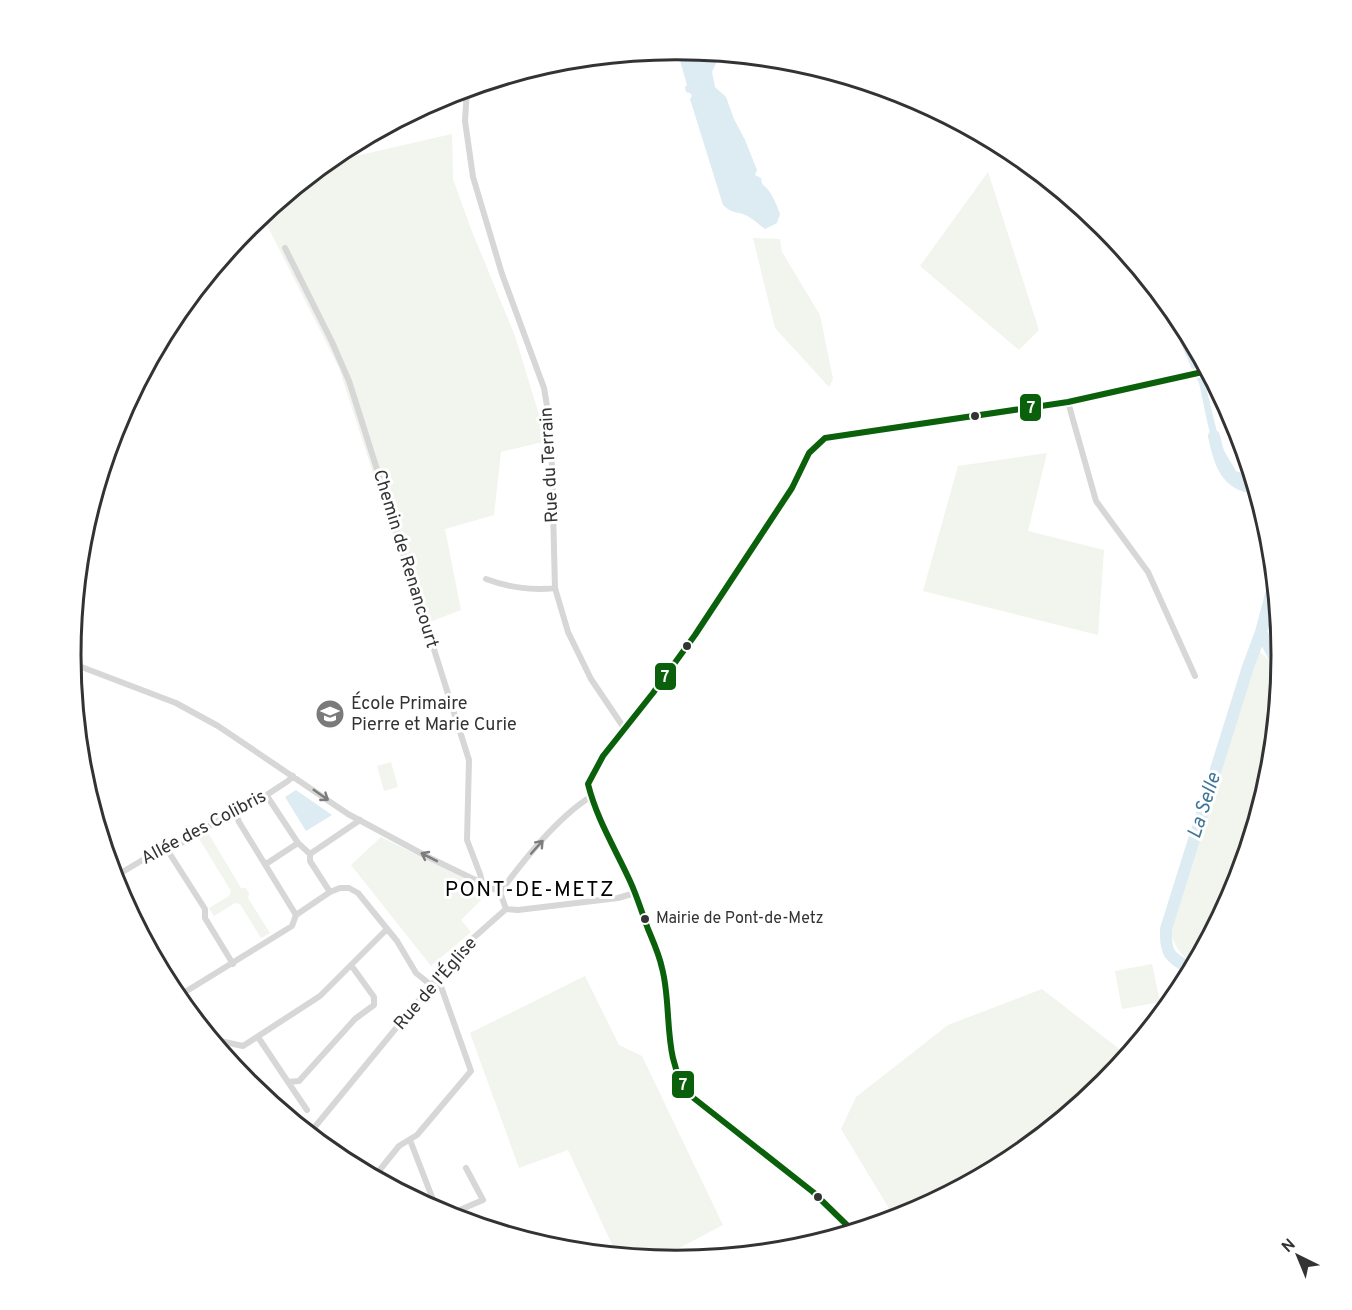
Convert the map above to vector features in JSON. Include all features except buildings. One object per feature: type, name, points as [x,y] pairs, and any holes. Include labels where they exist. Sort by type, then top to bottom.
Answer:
[{"type":"street","name":"Rue du Terrain","points":[[466,99],[465,121],[472,177],[502,274],[544,388],[551,430],[555,588],[568,632],[586,669],[624,728]]},
{"type":"street","name":"Chemin de Renancourt","points":[[285,248],[349,381],[469,760],[467,840],[482,882]]},
{"type":"street","points":[[847,1225],[818,1196],[685,1089],[677,1071],[668,1029],[668,1002],[662,967],[635,893],[590,797],[588,784],[590,777],[603,756],[653,693],[701,626],[792,488],[803,463],[816,445],[825,438],[851,432],[1068,402],[1199,372]]},
{"type":"street","points":[[1068,402],[1096,501],[1148,572],[1195,676]]},
{"type":"street","points":[[486,579],[502,585],[521,588],[555,588]]},
{"type":"street","points":[[81,667],[176,703],[218,726],[348,814],[500,892],[506,909],[518,910],[580,903],[618,898],[635,893]]},
{"type":"street","name":"Allée des Colibris","points":[[122,872],[160,849],[168,851],[226,816],[267,796],[293,776]]},
{"type":"street","points":[[267,796],[298,843],[310,854],[310,861],[330,892]]},
{"type":"street","points":[[500,892],[511,876],[564,819],[590,797]]},
{"type":"street","points":[[236,813],[239,822],[296,915]]},
{"type":"street","points":[[310,854],[360,820]]},
{"type":"street","points":[[266,864],[298,843]]},
{"type":"street","points":[[168,851],[205,909],[205,918],[232,964]]},
{"type":"street","points":[[185,992],[292,926],[296,915],[330,892],[340,888],[349,888],[358,893],[397,941],[416,973],[432,986]]},
{"type":"street","name":"Rue de l'Église","points":[[315,1127],[462,948],[506,909]]},
{"type":"street","points":[[225,1042],[243,1046],[320,996],[386,930]]},
{"type":"street","points":[[288,1083],[299,1081],[356,1019],[374,1005],[374,996],[351,965]]},
{"type":"street","points":[[379,1171],[402,1143],[410,1140],[422,1129],[471,1071],[438,978]]},
{"type":"street","points":[[258,1036],[306,1110]]},
{"type":"street","points":[[410,1140],[431,1197]]},
{"type":"street","points":[[460,1209],[483,1200],[466,1168]]},
{"type":"shaded area","points":[[680,60],[715,61],[712,72],[715,87],[726,97],[757,170],[755,175],[761,178],[762,184],[775,202],[780,214],[777,223],[765,229],[751,218],[731,211],[723,205],[690,99],[692,96],[686,92],[687,85]]},
{"type":"shaded area","points":[[452,134],[453,179],[515,336],[547,441],[501,452],[494,515],[445,529],[461,610],[422,625],[339,368],[266,224],[314,183],[349,157]]},
{"type":"shaded area","points":[[988,172],[1039,330],[1019,350],[920,266]]},
{"type":"shaded area","points":[[753,238],[780,239],[782,252],[820,315],[833,379],[829,387],[775,328]]},
{"type":"shaded area","points":[[1175,331],[1198,370],[1193,371]]},
{"type":"shaded area","points":[[1201,375],[1205,383],[1220,444],[1236,471],[1242,473],[1245,482],[1231,474],[1217,452],[1209,429],[1199,383],[1195,376]]},
{"type":"shaded area","points":[[1047,453],[1028,531],[1104,550],[1098,635],[923,591],[958,466]]},
{"type":"shaded area","points":[[1259,651],[1271,662],[1270,694],[1260,771],[1251,809],[1226,883],[1187,959],[1178,949],[1170,929]]},
{"type":"shaded area","points":[[391,762],[398,787],[384,791],[377,766]]},
{"type":"shaded area","points":[[296,790],[332,815],[306,831],[285,797]]},
{"type":"shaded area","points":[[207,831],[241,888],[246,888],[249,893],[248,898],[270,933],[261,938],[240,904],[235,903],[214,916],[209,908],[229,896],[231,891],[198,837]]},
{"type":"shaded area","points":[[381,837],[490,891],[461,920],[471,932],[431,966],[351,865]]},
{"type":"shaded area","points":[[1152,964],[1160,1001],[1122,1009],[1115,971]]},
{"type":"shaded area","points":[[585,976],[619,1045],[642,1056],[723,1225],[676,1250],[613,1247],[568,1150],[519,1168],[470,1033]]},
{"type":"shaded area","points":[[1042,989],[1120,1050],[1097,1076],[1068,1102],[1007,1150],[939,1189],[890,1210],[841,1129],[856,1097],[948,1025]]},
{"type":"waterway","name":"La Selle","points":[[1214,436],[1226,471],[1230,477],[1246,486]]},
{"type":"waterway","name":"La Selle","points":[[1269,603],[1261,632],[1271,651]]},
{"type":"waterway","name":"La Selle","points":[[1184,965],[1170,954],[1166,929],[1261,632]]},
{"type":"transit line","name":"7","points":[[846,1225],[813,1192],[691,1096],[682,1082],[675,1067],[672,1051],[665,984],[659,958],[633,887],[601,822],[588,784],[603,756],[695,635],[792,488],[809,453],[825,438],[1068,402],[1199,373]]},
{"type":"place","name":"École Primaire Pierre et Marie Curie","points":[[330,714]]},
{"type":"place","name":"Mairie de Pont-de-Metz","points":[[645,919]]},
{"type":"district","name":"PONT-DE-METZ","points":[[530,890]]}]
